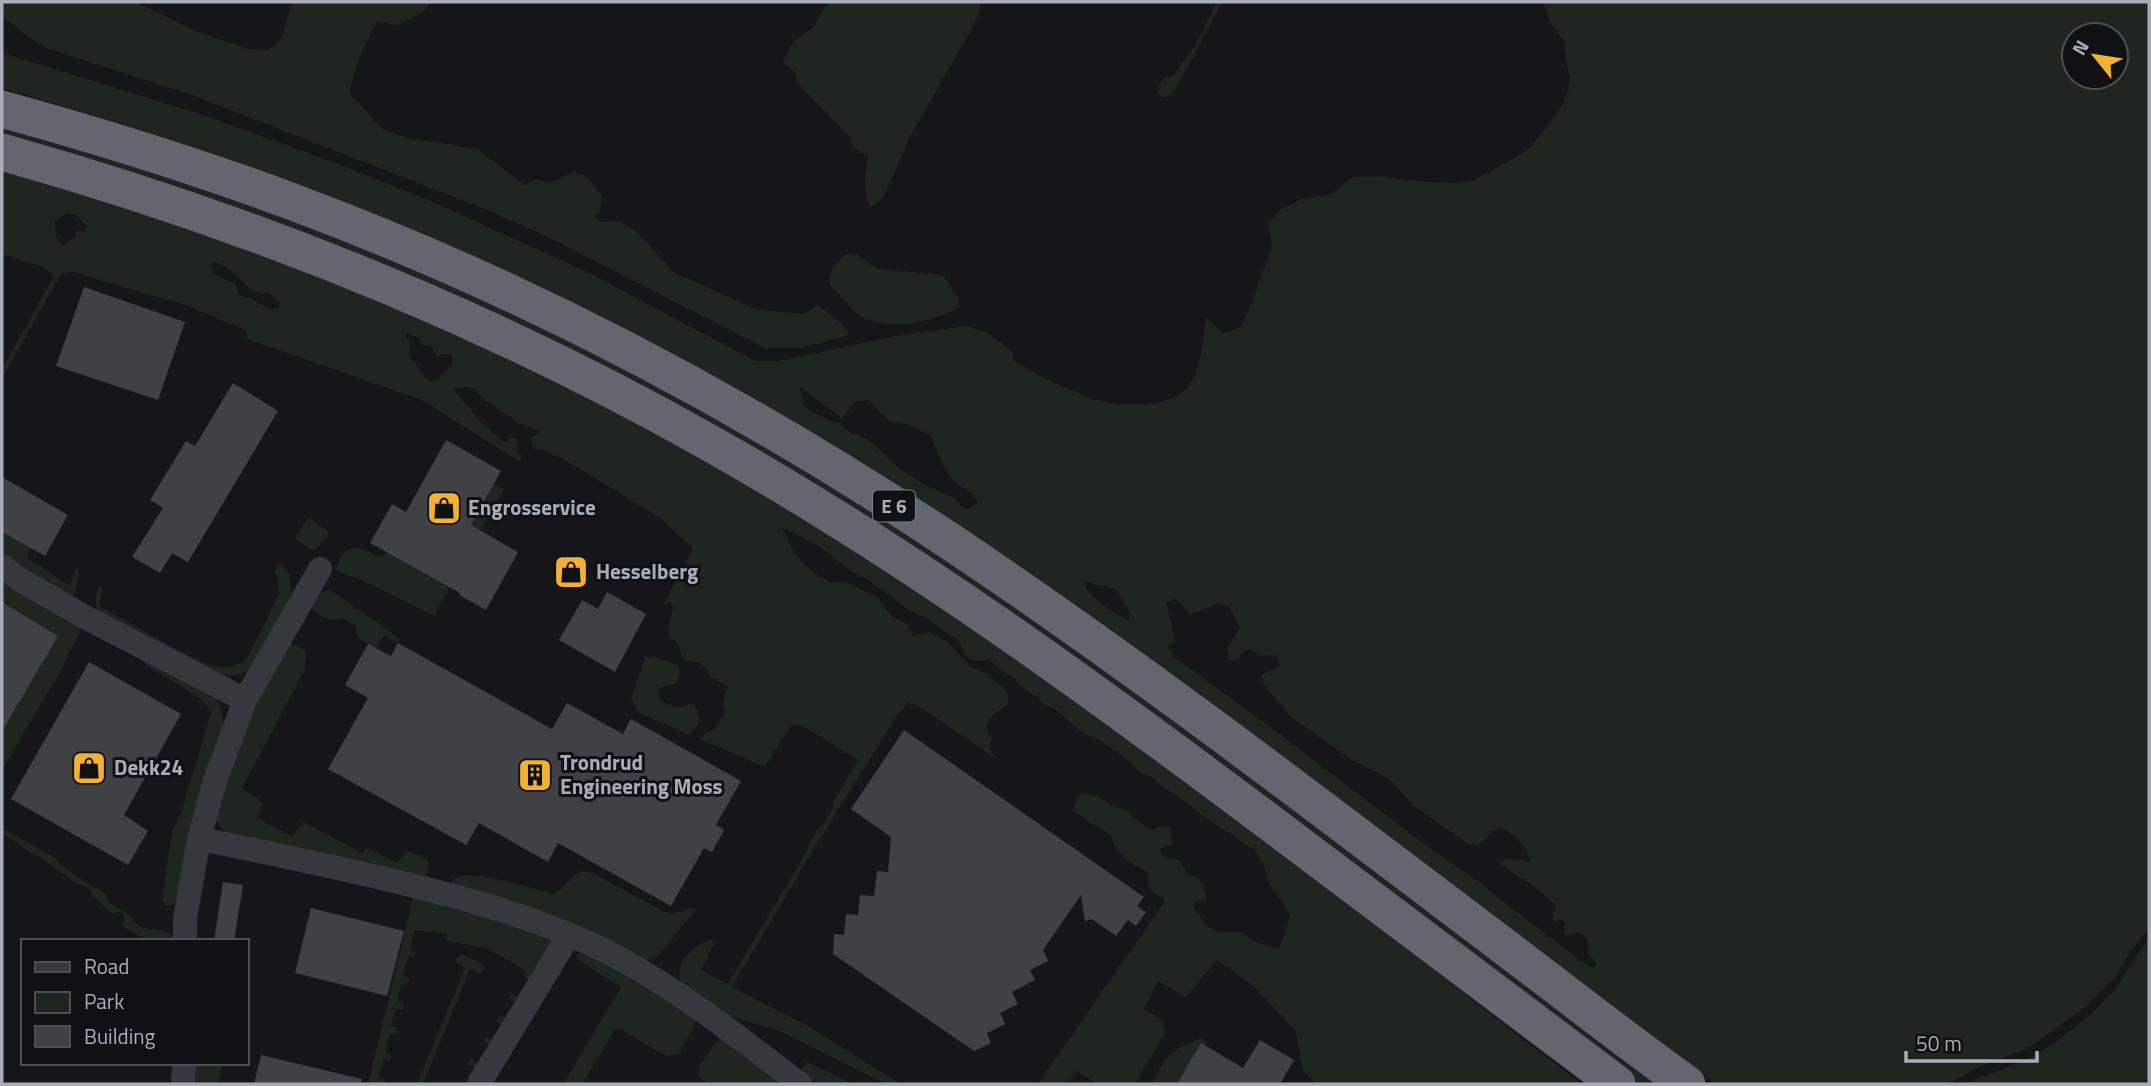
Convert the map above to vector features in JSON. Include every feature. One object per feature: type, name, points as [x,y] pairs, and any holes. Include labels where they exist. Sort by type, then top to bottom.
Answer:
[{"type":"highway","name":"E 6","points":[[2,108],[130,146],[293,201],[408,247],[606,339],[785,438],[955,545],[1126,663],[1687,1084]]},
{"type":"highway","name":"E 6","points":[[2,152],[125,187],[314,254],[461,317],[597,382],[709,442],[830,514],[972,606],[1157,737],[1617,1084]]},
{"type":"street","points":[[2,566],[19,579],[83,616],[245,700]]},
{"type":"street","points":[[185,939],[185,919],[199,839],[215,781],[245,700],[320,569]]},
{"type":"street","points":[[199,839],[291,857],[440,892],[523,917],[569,935],[617,957],[692,1004],[800,1084]]},
{"type":"street","points":[[479,1084],[569,935]]},
{"type":"street","points":[[183,1084],[184,1065]]},
{"type":"green space","points":[[2,2],[136,2],[194,30],[247,49],[269,50],[282,38],[292,2],[431,2],[425,11],[398,25],[376,22],[361,54],[349,92],[381,128],[407,138],[477,149],[525,185],[537,179],[549,183],[574,172],[586,176],[602,196],[600,211],[595,217],[601,222],[618,221],[636,231],[673,272],[757,310],[805,314],[818,305],[841,323],[849,335],[801,348],[765,348],[550,238],[490,211],[192,95],[49,49],[31,39],[2,16]]},
{"type":"green space","points":[[829,2],[982,2],[977,19],[910,137],[883,198],[871,208],[865,189],[868,156],[854,148],[850,137],[797,83],[795,73],[783,62],[795,40],[812,28]]},
{"type":"green space","points":[[1217,2],[1223,2],[1172,95],[1163,98],[1157,91],[1162,79],[1174,75],[1195,45]]},
{"type":"green space","points":[[1544,2],[2149,2],[2149,929],[2132,949],[2115,978],[2086,1007],[2028,1048],[1981,1066],[1947,1084],[1715,1084],[811,432],[667,351],[228,159],[2,88],[2,53],[203,115],[341,165],[426,199],[587,272],[755,361],[779,361],[895,336],[966,326],[986,332],[1013,352],[1013,359],[1048,380],[1096,400],[1132,405],[1170,399],[1189,386],[1199,363],[1206,318],[1223,333],[1241,327],[1271,253],[1269,222],[1280,210],[1302,199],[1332,194],[1352,177],[1381,176],[1453,183],[1472,181],[1532,146],[1560,108],[1568,92],[1570,76],[1564,41],[1549,20]],"holes":[[[800,387],[842,418],[856,401],[869,400],[890,422],[903,423],[930,434],[950,476],[972,494],[978,504],[967,509],[962,507],[954,497],[928,487],[899,468],[876,446],[858,434],[852,434],[843,428],[841,423],[812,412],[803,405]],[[1086,582],[1115,589],[1130,612],[1129,620],[1094,597],[1086,588]],[[1176,599],[1190,615],[1218,604],[1229,606],[1240,627],[1227,649],[1229,660],[1237,660],[1244,651],[1251,649],[1258,655],[1278,656],[1280,667],[1261,675],[1264,685],[1290,716],[1350,759],[1388,778],[1414,806],[1467,843],[1478,846],[1495,830],[1506,830],[1512,834],[1531,862],[1506,858],[1499,864],[1531,884],[1556,905],[1552,920],[1560,919],[1565,923],[1564,935],[1580,932],[1588,940],[1588,954],[1596,963],[1595,967],[1591,968],[1481,883],[1420,841],[1174,657],[1167,645],[1174,644],[1174,635],[1166,602]]]},
{"type":"green space","points":[[2,120],[98,148],[403,259],[687,396],[995,586],[1666,1084],[1635,1084],[1431,929],[778,468],[2,139]]},
{"type":"green space","points":[[2,170],[152,215],[274,259],[454,333],[571,388],[755,489],[878,566],[999,647],[1235,818],[1582,1084],[1315,1084],[1303,1070],[1295,1030],[1254,987],[1217,960],[1186,997],[1158,981],[1144,1009],[1163,1021],[1165,1033],[1135,1084],[1098,1084],[1076,1071],[1067,1084],[1038,1084],[1165,901],[1148,888],[1148,873],[1120,853],[1112,836],[1073,811],[1080,794],[1094,795],[1129,811],[1131,816],[1151,830],[1170,827],[1173,844],[1160,848],[1161,854],[1166,859],[1180,860],[1188,876],[1196,876],[1204,886],[1207,901],[1195,902],[1194,909],[1209,928],[1220,932],[1244,933],[1253,941],[1279,949],[1290,916],[1270,885],[1256,851],[1203,816],[1150,775],[1141,774],[1131,763],[1101,741],[1084,734],[989,660],[974,661],[968,658],[956,638],[926,618],[908,610],[871,581],[849,570],[821,547],[782,527],[795,552],[808,567],[828,582],[846,582],[878,598],[890,615],[907,624],[913,636],[929,632],[946,641],[971,667],[989,674],[995,682],[1003,686],[1008,695],[1008,704],[990,718],[986,727],[992,738],[991,748],[1001,762],[918,706],[908,703],[896,717],[804,865],[732,987],[806,1025],[901,1084],[886,1084],[780,1031],[726,1015],[681,986],[679,977],[682,963],[691,951],[712,939],[714,943],[701,970],[728,984],[816,831],[833,809],[833,803],[858,760],[803,726],[791,725],[765,767],[699,739],[707,732],[713,732],[725,713],[723,706],[728,687],[710,676],[700,663],[683,660],[678,643],[669,637],[673,607],[670,602],[664,604],[693,549],[663,520],[562,458],[540,449],[536,450],[531,443],[531,437],[540,434],[536,429],[517,423],[512,416],[502,413],[483,399],[477,390],[452,387],[479,420],[501,441],[513,437],[517,439],[520,462],[422,400],[247,339],[246,330],[185,305],[73,272],[61,274],[2,378],[2,369],[54,276],[43,267],[2,254]],"holes":[[[67,213],[77,216],[87,227],[84,232],[76,231],[76,237],[62,245],[56,237],[55,221]],[[213,262],[224,266],[256,292],[269,293],[279,301],[279,309],[270,309],[239,295],[236,284],[214,273],[210,264]],[[407,333],[420,338],[421,344],[432,347],[436,357],[442,354],[453,355],[452,365],[438,380],[429,381],[409,356],[410,342],[406,337]]]},
{"type":"green space","points":[[847,254],[857,255],[881,269],[943,275],[959,300],[957,309],[935,318],[896,324],[871,321],[861,316],[830,285],[830,275],[834,267]]},
{"type":"green space","points":[[494,484],[504,489],[434,616],[336,570],[343,554],[353,548],[381,557],[386,552],[440,581]]},
{"type":"green space","points":[[308,517],[329,534],[317,549],[313,550],[295,539]]},
{"type":"green space","points":[[2,532],[31,548],[27,558],[70,586],[75,570],[79,570],[73,601],[2,556]]},
{"type":"green space","points":[[280,561],[289,575],[292,596],[250,671],[236,675],[223,676],[100,615],[96,605],[99,587],[102,588],[100,607],[188,655],[213,666],[230,667],[241,663],[248,656],[267,619],[279,592],[278,577],[274,571]]},
{"type":"green space","points":[[2,576],[80,626],[81,631],[63,667],[2,770],[2,729],[58,636],[2,602]]},
{"type":"green space","points":[[331,590],[400,639],[398,643],[384,636],[376,648],[361,640],[355,625],[341,618],[325,618],[311,608],[319,593]]},
{"type":"green space","points":[[294,645],[305,651],[303,673],[242,788],[263,803],[257,817],[292,837],[303,822],[362,853],[366,848],[370,849],[397,863],[408,851],[428,860],[428,872],[419,881],[227,835],[214,817],[246,715],[289,646]]},
{"type":"green space","points":[[656,657],[679,666],[676,684],[661,687],[658,696],[674,706],[693,704],[699,721],[689,735],[639,713],[631,699],[645,658]]},
{"type":"green space","points":[[144,659],[214,694],[223,717],[223,726],[178,902],[172,906],[163,902],[163,892],[172,833],[182,810],[211,712],[200,698],[146,665]]},
{"type":"green space","points":[[2,828],[55,858],[91,886],[103,891],[109,903],[128,914],[140,927],[169,932],[174,939],[144,939],[121,925],[124,916],[121,911],[113,914],[92,896],[90,889],[73,881],[2,834]]},
{"type":"green space","points":[[582,871],[593,873],[664,912],[673,914],[692,908],[695,910],[661,953],[652,959],[641,961],[451,885],[458,877],[477,876],[554,895]]},
{"type":"green space","points":[[413,897],[464,909],[548,936],[552,942],[469,1084],[464,1084],[474,1067],[468,1064],[471,1059],[477,1063],[488,1045],[483,1041],[486,1037],[491,1040],[501,1025],[496,1021],[500,1015],[505,1018],[515,1002],[509,998],[512,994],[517,997],[528,980],[524,977],[526,971],[487,948],[446,941],[447,933],[415,930],[410,951],[416,953],[414,957],[408,957],[403,976],[409,978],[408,984],[402,983],[397,1001],[404,1003],[402,1010],[396,1009],[391,1026],[397,1028],[396,1035],[390,1034],[386,1052],[391,1054],[390,1061],[383,1059],[379,1078],[385,1080],[384,1084],[368,1084]]},
{"type":"green space","points":[[2149,939],[2149,1084],[1965,1084],[2021,1062],[2044,1050],[2067,1033],[2108,997]]},
{"type":"green space","points":[[581,951],[644,982],[695,1020],[679,1054],[666,1056],[620,1029],[615,1030],[582,1084],[563,1084],[621,987],[577,959]]},
{"type":"green space","points":[[460,954],[481,963],[485,968],[481,973],[470,969],[423,1084],[417,1084],[465,968],[457,963],[456,959]]},
{"type":"green space","points":[[722,1034],[787,1084],[710,1084],[698,1077],[699,1066]]},
{"type":"green space","points":[[1199,1039],[1208,1042],[1206,1046],[1201,1044],[1177,1084],[1151,1084],[1169,1056],[1180,1047]]},
{"type":"green space","points":[[807,1062],[853,1084],[811,1084],[801,1070]]},
{"type":"green space","points":[[194,1065],[223,1065],[218,1084],[194,1084]]},
{"type":"building","points":[[84,287],[185,322],[158,400],[56,366]]},
{"type":"building","points":[[233,383],[278,411],[188,562],[172,553],[160,573],[132,557],[163,508],[150,500],[186,441],[195,446]]},
{"type":"building","name":"Engrosservice","points":[[446,440],[501,471],[471,525],[518,552],[486,610],[370,543],[392,504],[406,512]]},
{"type":"building","points":[[2,477],[68,515],[45,556],[2,532]]},
{"type":"building","points":[[607,592],[646,614],[615,672],[559,640],[582,600],[598,609]]},
{"type":"building","points":[[2,602],[58,636],[2,731]]},
{"type":"building","name":"Trondrud Engineering Moss","points":[[398,643],[552,729],[567,703],[623,734],[631,719],[741,781],[716,825],[724,830],[712,852],[704,848],[671,906],[558,843],[548,862],[479,823],[466,845],[328,769],[368,698],[345,685],[368,644],[391,656]]},
{"type":"building","name":"Dekk24","points":[[89,662],[181,714],[124,815],[148,831],[128,865],[11,799]]},
{"type":"building","points":[[904,730],[1144,897],[1137,906],[1146,912],[1136,926],[1128,920],[1116,936],[1092,919],[1085,921],[1081,895],[1043,950],[1048,961],[1030,970],[1035,980],[1012,992],[1018,1004],[1000,1013],[1005,1024],[987,1033],[991,1043],[974,1051],[833,954],[834,934],[844,935],[846,914],[858,915],[860,895],[874,896],[877,871],[888,872],[891,837],[851,809]]},
{"type":"building","points":[[223,882],[243,885],[234,939],[214,939]]},
{"type":"building","points":[[311,908],[404,931],[387,996],[295,973]]},
{"type":"building","points":[[1260,1040],[1294,1060],[1280,1084],[1177,1084],[1201,1043],[1243,1068]]},
{"type":"building","points":[[261,1055],[362,1079],[361,1084],[254,1084]]},
{"type":"place","name":"Engrosservice","points":[[444,508]]},
{"type":"place","name":"Hesselberg","points":[[571,572]]},
{"type":"place","name":"Dekk24","points":[[89,768]]},
{"type":"place","name":"Trondrud Engineering Moss","points":[[535,775]]}]
